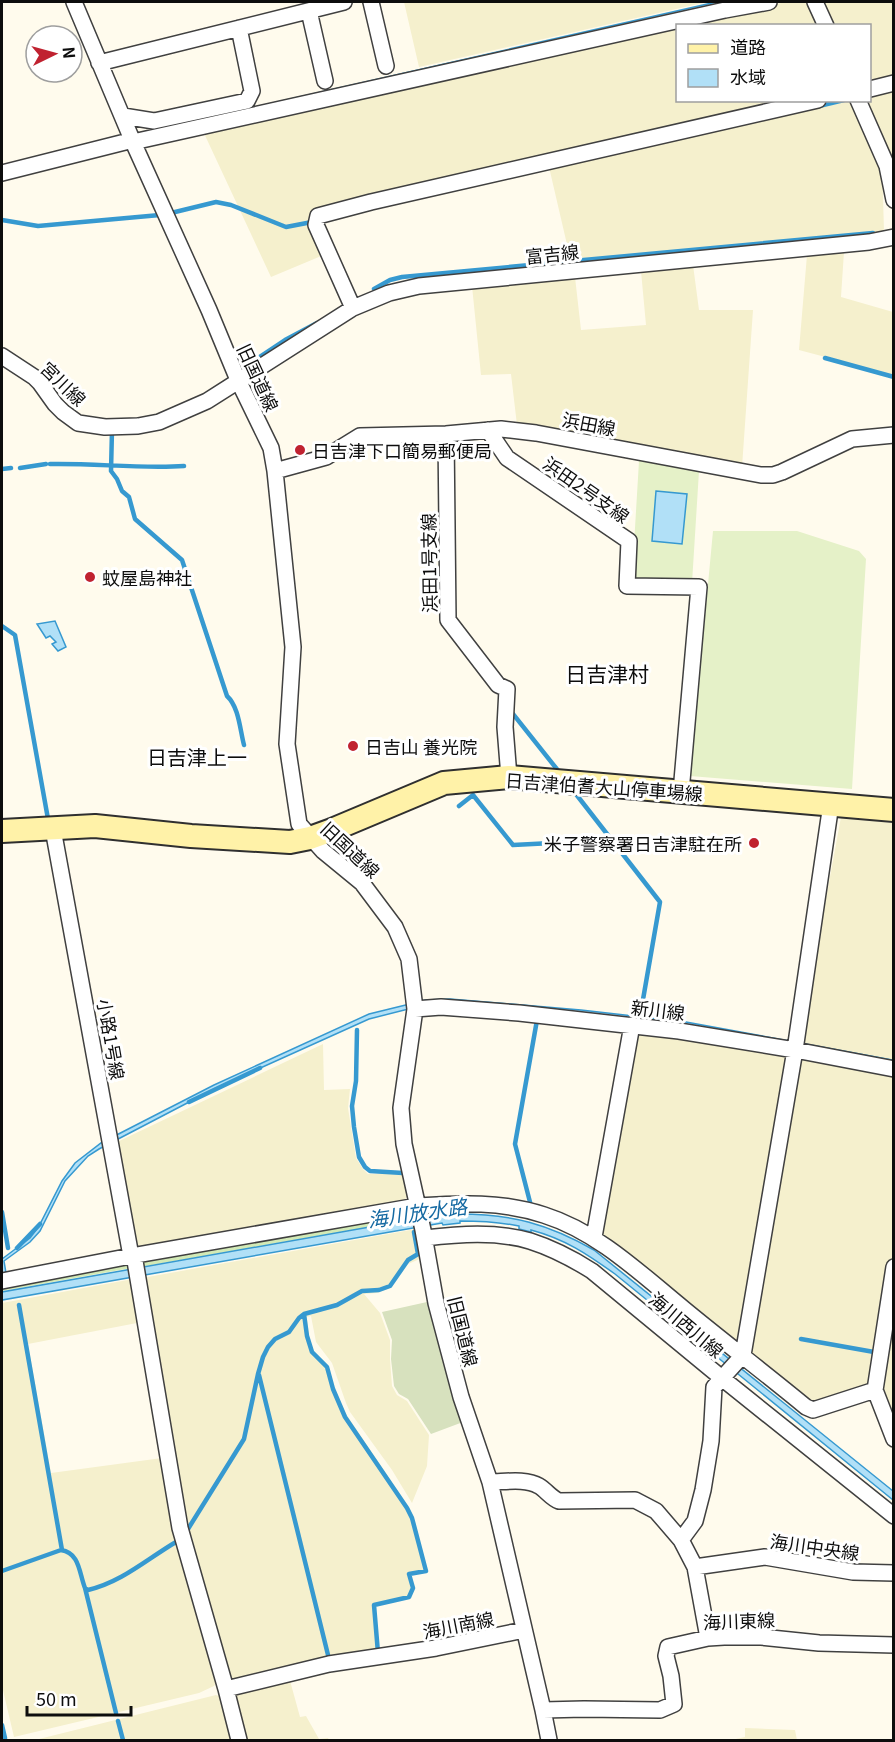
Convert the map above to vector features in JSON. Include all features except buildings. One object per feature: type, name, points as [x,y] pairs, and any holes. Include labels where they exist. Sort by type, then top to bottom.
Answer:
[{"type":"main road","name":"日吉津伯耆大山停車場線","points":[[2,831],[94,826],[191,836],[290,842],[332,830],[444,783],[509,777],[894,810]]},
{"type":"street","name":"旧国道線","points":[[75,2],[99,63],[238,380],[271,448],[293,647],[287,744],[298,824],[323,851],[362,883],[395,927],[409,958],[415,1009],[401,1108],[404,1144],[436,1303],[461,1397],[490,1482],[549,1740]]},
{"type":"street","points":[[99,63],[344,2]]},
{"type":"street","points":[[370,2],[386,66]]},
{"type":"street","points":[[2,173],[133,141],[669,22],[769,2]]},
{"type":"street","points":[[815,2],[825,24]]},
{"type":"street","points":[[309,11],[325,81]]},
{"type":"street","points":[[123,116],[154,121],[247,101],[252,91],[239,28]]},
{"type":"street","points":[[871,89],[894,83]]},
{"type":"street","points":[[353,308],[316,225],[318,216],[809,102]]},
{"type":"street","points":[[859,102],[887,166],[894,200]]},
{"type":"street","name":"富吉線","points":[[238,380],[353,308],[389,293],[419,286],[869,242],[894,237]]},
{"type":"street","name":"宮川線","points":[[2,356],[34,377],[55,404],[78,423],[105,427],[138,426],[159,422],[207,400],[238,380]]},
{"type":"street","name":"浜田線","points":[[275,471],[326,457],[360,436],[446,434],[501,429],[536,433],[761,475],[773,475],[852,439],[894,435]]},
{"type":"street","name":"浜田2号支線","points":[[488,430],[507,458],[629,541],[627,586],[699,586],[681,792]]},
{"type":"street","name":"浜田1号支線","points":[[446,434],[448,620],[498,685],[507,689],[505,727],[509,777]]},
{"type":"street","points":[[681,1540],[695,1521],[703,1490],[711,1441],[714,1387],[741,1357],[795,1050],[831,804]]},
{"type":"street","name":"小路1号線","points":[[53,829],[138,1283],[180,1528],[239,1740]]},
{"type":"street","name":"新川線","points":[[415,1009],[441,1007],[632,1025],[795,1050],[894,1069]]},
{"type":"street","points":[[594,1237],[632,1025]]},
{"type":"street","points":[[2,1281],[133,1259],[421,1222],[455,1204],[501,1204],[545,1215],[594,1237],[806,1407],[813,1410],[875,1390]]},
{"type":"street","name":"海川西川線","points":[[421,1222],[460,1234],[495,1235],[529,1240],[561,1253],[592,1271],[894,1516]]},
{"type":"street","points":[[894,1267],[875,1390],[894,1439]]},
{"type":"street","points":[[490,1482],[531,1483],[539,1486],[559,1501],[634,1500],[656,1511],[681,1540],[695,1567],[708,1638]]},
{"type":"street","name":"海川中央線","points":[[695,1567],[765,1557],[853,1572],[894,1573]]},
{"type":"street","name":"海川南線","points":[[226,1689],[328,1664],[399,1655],[524,1630]]},
{"type":"street","name":"海川東線","points":[[543,1710],[660,1710],[671,1706],[674,1704],[666,1656],[668,1647],[708,1638],[761,1637],[819,1643],[894,1645]]},
{"type":"shaded area","points":[[404,2],[707,2],[419,67]]},
{"type":"shaded area","points":[[787,2],[810,2],[821,24],[676,24],[676,102],[793,102],[311,213],[314,227],[326,254],[271,277],[202,129],[730,12]]},
{"type":"shaded area","points":[[819,2],[893,2],[893,78],[871,84],[871,24],[830,24]]},
{"type":"shaded area","points":[[893,87],[893,170],[863,102],[871,102],[871,93]]},
{"type":"shaded area","points":[[831,102],[854,102],[882,164],[884,231],[872,236],[572,266],[549,167]]},
{"type":"shaded area","points":[[844,252],[841,297],[893,312],[893,375],[799,350],[807,255]]},
{"type":"shaded area","points":[[693,265],[699,310],[753,310],[742,467],[517,425],[511,374],[481,375],[472,286],[575,277],[581,330],[646,325],[641,271]]},
{"type":"shaded area","points":[[841,817],[893,823],[893,1064],[804,1048],[800,1040]]},
{"type":"shaded area","points":[[641,1030],[785,1055],[788,1058],[742,1341],[735,1344],[602,1237],[633,1035]]},
{"type":"shaded area","points":[[323,1044],[324,1090],[350,1089],[348,1108],[356,1158],[368,1174],[406,1174],[410,1193],[402,1203],[139,1250],[135,1247],[115,1143]]},
{"type":"shaded area","points":[[803,1058],[893,1075],[893,1258],[870,1387],[815,1405],[752,1358],[751,1352],[797,1061]]},
{"type":"shaded area","points":[[416,1229],[422,1258],[408,1264],[390,1288],[377,1293],[364,1294],[380,1313],[390,1340],[392,1386],[397,1395],[407,1401],[429,1435],[427,1466],[412,1503],[392,1470],[350,1412],[332,1363],[316,1342],[311,1316],[307,1317],[312,1349],[327,1366],[338,1399],[414,1519],[428,1572],[408,1575],[411,1588],[408,1596],[373,1605],[377,1653],[236,1683],[228,1680],[192,1537],[185,1530],[142,1278]]},
{"type":"shaded area","points":[[133,1279],[131,1287],[137,1323],[28,1344],[51,1473],[162,1458],[217,1681],[214,1686],[199,1693],[14,1737],[2,1686],[2,1303]]},
{"type":"shaded area","points":[[893,1290],[893,1433],[881,1400]]},
{"type":"shaded area","points":[[289,1677],[300,1717],[306,1716],[319,1739],[328,1738],[329,1740],[243,1740],[234,1691]]},
{"type":"shaded area","points":[[216,1695],[221,1697],[231,1740],[35,1740]]},
{"type":"shaded area","points":[[745,1728],[795,1730],[797,1740],[731,1740],[745,1737]]},
{"type":"green space","points":[[639,461],[699,471],[692,583],[632,578]]},
{"type":"green space","points":[[713,531],[797,531],[859,551],[866,559],[852,789],[690,776]]},
{"type":"green space","points":[[409,1213],[414,1216],[414,1219],[140,1267],[139,1261]]},
{"type":"green space","points":[[130,1263],[131,1268],[2,1291],[2,1284]]},
{"type":"green space","points":[[427,1302],[436,1325],[463,1422],[431,1434],[408,1399],[399,1394],[394,1386],[391,1359],[392,1340],[382,1312]]},
{"type":"water","points":[[716,2],[733,2],[141,133]]},
{"type":"water","points":[[656,491],[687,494],[682,544],[652,541]]},
{"type":"water","points":[[55,621],[66,647],[58,651],[52,644],[56,642],[50,636],[46,638],[37,624]]},
{"type":"water","points":[[450,999],[686,1022],[893,1060],[893,1065],[428,1004],[369,1019],[216,1088],[99,1149],[88,1156],[65,1181],[40,1231],[30,1242],[4,1261],[6,1273],[2,1274],[2,1259],[30,1238],[39,1226],[62,1181],[75,1163],[101,1143],[214,1085],[369,1014],[426,1000]]},
{"type":"water","points":[[459,1214],[496,1216],[529,1222],[561,1233],[594,1250],[893,1491],[893,1500],[615,1274],[565,1243],[531,1230],[531,1232],[519,1229],[519,1226],[475,1221],[460,1221],[460,1223],[443,1225],[442,1223],[2,1300],[2,1292],[426,1217]]},
{"type":"waterway","points":[[819,106],[836,102]]},
{"type":"waterway","points":[[171,213],[216,202],[231,205],[286,227],[312,222]]},
{"type":"waterway","points":[[2,220],[38,226],[160,215]]},
{"type":"waterway","points":[[374,289],[390,280],[402,277],[873,233]]},
{"type":"waterway","points":[[237,372],[285,340],[317,323]]},
{"type":"waterway","points":[[825,358],[894,377]]},
{"type":"waterway","points":[[112,430],[111,471],[122,491],[129,497],[135,519],[182,560],[227,696],[237,712],[244,745]]},
{"type":"waterway","points":[[20,468],[46,464]]},
{"type":"waterway","points":[[50,464],[184,466]]},
{"type":"waterway","points":[[2,469],[11,468]]},
{"type":"waterway","points":[[2,626],[15,635],[48,819]]},
{"type":"waterway","points":[[509,709],[560,773]]},
{"type":"waterway","points":[[572,789],[660,902],[641,1011]]},
{"type":"waterway","points":[[459,806],[473,795],[513,845],[611,840]]},
{"type":"waterway","points":[[531,1206],[515,1144],[537,1020]]},
{"type":"waterway","points":[[357,1030],[356,1081],[352,1106],[359,1157],[370,1171],[403,1173],[405,1176]]},
{"type":"waterway","points":[[189,1102],[260,1068]]},
{"type":"waterway","points":[[2,1212],[8,1248]]},
{"type":"waterway","points":[[17,1248],[40,1224]]},
{"type":"waterway","name":"海川放水路","points":[[188,1529],[244,1439],[258,1374],[268,1347],[275,1339],[289,1332],[304,1314],[337,1305],[362,1291],[379,1290],[390,1286],[408,1260],[418,1254],[414,1232]]},
{"type":"waterway","points":[[19,1305],[62,1550]]},
{"type":"waterway","points":[[304,1314],[312,1352],[327,1367],[333,1389],[345,1417],[412,1518],[426,1571],[409,1574],[413,1588],[409,1597],[374,1605],[378,1653]]},
{"type":"waterway","points":[[801,1339],[874,1352],[874,1356]]},
{"type":"waterway","points":[[259,1375],[329,1659],[331,1659]]},
{"type":"waterway","points":[[2,1571],[61,1550],[75,1559],[85,1588],[88,1590],[112,1582],[176,1542]]},
{"type":"waterway","points":[[85,1588],[116,1713]]},
{"type":"waterway","points":[[118,1721],[123,1740]]},
{"type":"waterway","points":[[2,1725],[5,1738]]},
{"type":"place","name":"日吉津下口簡易郵便局","points":[[300,450]]},
{"type":"place","name":"蚊屋島神社","points":[[90,577]]},
{"type":"place","name":"日吉山 養光院","points":[[353,746]]},
{"type":"place","name":"米子警察署日吉津駐在所","points":[[754,843]]},
{"type":"district","name":"日吉津村","points":[[607,673]]},
{"type":"district","name":"日吉津上一","points":[[197,756]]}]
